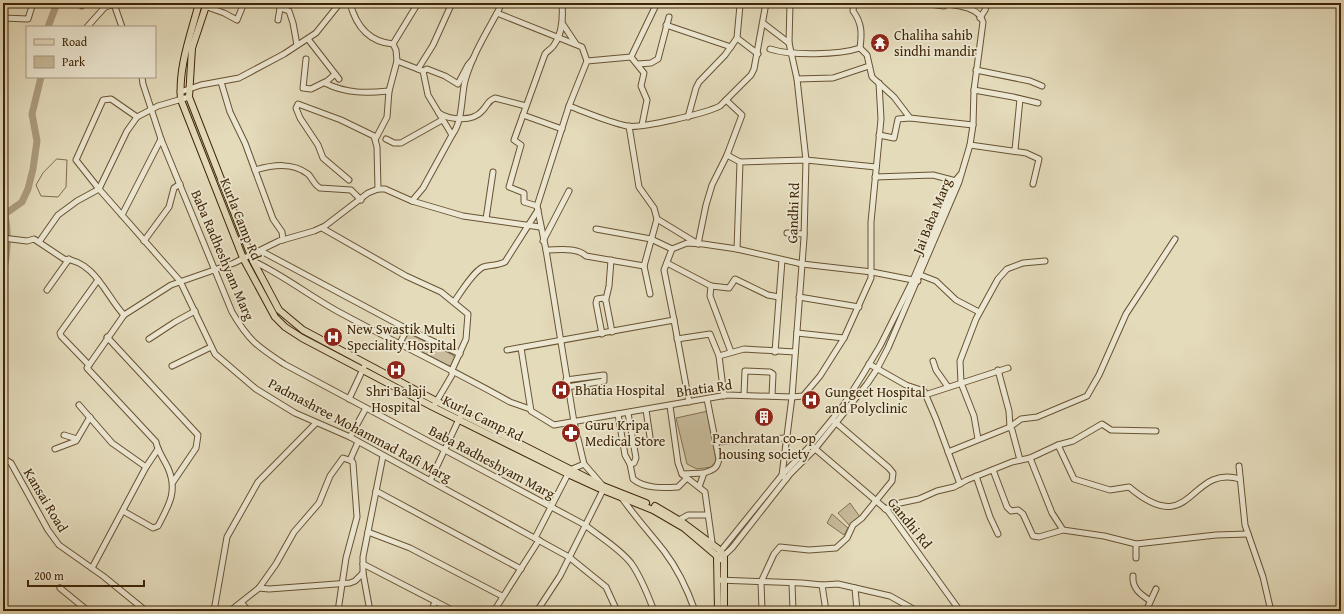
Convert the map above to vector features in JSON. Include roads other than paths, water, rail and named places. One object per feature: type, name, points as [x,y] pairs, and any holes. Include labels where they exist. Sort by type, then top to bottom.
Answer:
[{"type":"main road","name":"Kurla Camp Rd","points":[[199,3],[186,46],[180,92],[181,100],[243,258],[266,303],[285,327],[302,338],[364,367],[569,472],[622,498],[653,510],[710,544]]},
{"type":"main road","name":"Kurla Camp Rd","points":[[207,5],[192,48],[188,88],[189,97],[253,261],[276,306],[287,318],[303,330],[364,367]]},
{"type":"main road","name":"Kurla Camp Rd","points":[[603,488],[654,506],[679,520],[710,544],[720,556]]},
{"type":"main road","points":[[720,556],[724,611]]},
{"type":"main road","points":[[718,611],[721,580]]},
{"type":"street","points":[[3,18],[28,19],[32,3]]},
{"type":"street","points":[[88,26],[105,7],[119,3]]},
{"type":"street","points":[[199,3],[207,5],[237,20],[244,3]]},
{"type":"street","points":[[180,92],[188,88],[239,78],[264,66],[316,33],[340,3]]},
{"type":"street","points":[[350,3],[361,29],[374,40],[384,44],[393,44]]},
{"type":"street","points":[[393,44],[418,3]]},
{"type":"street","points":[[452,3],[420,70],[426,89],[442,120],[452,135]]},
{"type":"street","points":[[412,202],[423,188],[458,126],[460,119],[460,103],[476,49],[502,3]]},
{"type":"street","points":[[537,208],[524,202],[524,193],[510,187],[521,145],[514,140],[545,54],[555,45],[562,23],[562,3]]},
{"type":"street","points":[[631,57],[657,3]]},
{"type":"street","points":[[569,106],[629,126],[688,117],[714,109],[726,100],[751,75],[758,54],[766,3]]},
{"type":"street","name":"Gandhi Rd","points":[[784,477],[786,438],[792,398],[802,264],[806,160],[797,79],[789,43],[790,3]]},
{"type":"street","points":[[854,3],[853,11],[860,20],[862,30],[860,48]]},
{"type":"street","points":[[922,3],[970,12],[981,18]]},
{"type":"street","points":[[940,3],[972,10],[981,18]]},
{"type":"street","name":"Jai Baba Marg","points":[[834,421],[869,364],[916,280],[961,174],[970,144],[973,125],[976,70],[983,27],[981,18],[987,3]]},
{"type":"street","points":[[114,4],[122,26]]},
{"type":"street","points":[[688,117],[699,82],[731,47],[736,38],[740,5]]},
{"type":"street","points":[[278,20],[281,6],[289,11],[297,45]]},
{"type":"street","points":[[454,302],[474,276],[483,268],[496,266],[505,262],[537,208],[569,106],[587,61],[582,47],[497,13]]},
{"type":"street","points":[[638,64],[651,63],[658,60],[669,17]]},
{"type":"street","points":[[562,23],[577,45]]},
{"type":"street","points":[[763,23],[789,43]]},
{"type":"street","points":[[666,25],[731,47]]},
{"type":"street","points":[[308,38],[339,79]]},
{"type":"street","points":[[736,38],[758,54]]},
{"type":"street","points":[[378,189],[376,138],[387,117],[389,91],[397,62],[396,50],[393,44]]},
{"type":"street","points":[[770,49],[791,53],[847,52],[860,48]]},
{"type":"street","points":[[860,48],[867,55],[872,77],[894,97],[910,118]]},
{"type":"street","points":[[587,61],[631,57]]},
{"type":"street","points":[[631,57],[644,73],[641,86],[647,100],[642,125]]},
{"type":"street","points":[[306,59],[303,88],[311,89],[325,82],[335,74]]},
{"type":"street","points":[[397,62],[420,70],[427,69],[458,84],[468,65],[473,59]]},
{"type":"street","points":[[797,79],[833,78],[869,66]]},
{"type":"street","points":[[976,70],[1030,81],[1042,86]]},
{"type":"street","name":"Baba Radheshyam Marg","points":[[142,78],[161,139],[232,312],[244,332],[256,345],[284,364],[585,525],[615,548],[630,563],[643,585],[654,611]]},
{"type":"street","points":[[221,82],[230,112],[239,127],[273,219],[282,232],[283,240]]},
{"type":"street","points":[[325,82],[342,90],[355,93],[389,91]]},
{"type":"street","points":[[792,398],[803,396],[809,390],[844,338],[859,307],[872,272],[871,222],[881,119],[879,83]]},
{"type":"street","points":[[974,90],[1038,103]]},
{"type":"street","points":[[39,242],[58,215],[77,201],[99,189],[127,131],[137,117],[189,97]]},
{"type":"street","points":[[437,111],[446,116],[460,119],[480,112],[487,102],[495,98],[526,106]]},
{"type":"street","name":"Padmashree Mohammad Rafi Marg","points":[[137,117],[111,99],[103,100],[76,160],[99,189],[180,281],[215,354],[256,389],[296,413],[350,437],[569,557],[606,587],[617,611]]},
{"type":"street","points":[[1015,150],[1020,99]]},
{"type":"street","points":[[698,244],[706,205],[712,185],[727,155],[742,115],[726,100]]},
{"type":"street","points":[[349,180],[323,158],[318,145],[300,118],[297,105],[304,105],[341,120],[367,132],[376,138]]},
{"type":"street","points":[[523,115],[562,129]]},
{"type":"street","points":[[879,135],[894,138],[898,119],[910,118],[973,125]]},
{"type":"street","points":[[386,139],[394,143],[401,143],[442,120]]},
{"type":"street","points":[[629,126],[634,164],[639,187],[654,208],[657,219],[644,266],[650,294]]},
{"type":"street","points":[[122,215],[161,139]]},
{"type":"street","points":[[970,144],[1015,150],[1039,159],[1033,184]]},
{"type":"street","points":[[727,155],[740,162],[806,160],[876,167]]},
{"type":"street","points":[[737,249],[740,162]]},
{"type":"street","points":[[256,170],[275,165],[283,165],[307,174],[320,188],[351,190],[361,200]]},
{"type":"street","points":[[486,219],[493,172]]},
{"type":"street","points":[[875,177],[934,175],[957,181]]},
{"type":"street","points":[[144,241],[170,208],[174,188],[180,184]]},
{"type":"street","points":[[123,511],[153,528],[158,526],[174,491],[173,482],[156,442],[87,368],[107,337],[124,315],[156,294],[180,281],[216,271],[283,240],[322,228],[361,200],[368,193],[378,189],[385,189],[412,202],[463,216],[540,227]]},
{"type":"street","points":[[543,241],[569,191]]},
{"type":"street","points":[[537,208],[546,250],[559,340],[574,422],[584,464],[603,488],[560,576],[537,611]]},
{"type":"street","points":[[657,219],[698,244]]},
{"type":"street","points":[[322,228],[406,276],[441,292],[468,314],[466,340],[452,370],[452,375],[435,404]]},
{"type":"street","points":[[596,229],[651,239],[672,249],[687,243],[698,244],[737,249],[802,264],[872,272],[916,280]]},
{"type":"street","points":[[787,233],[804,234]]},
{"type":"street","points":[[3,238],[15,240],[34,239],[64,259],[69,259],[84,266],[98,280],[112,298],[114,304],[124,315]]},
{"type":"street","points":[[948,452],[1010,427],[1021,419],[1037,417],[1087,396],[1099,375],[1126,314],[1175,238]]},
{"type":"street","points":[[672,249],[664,270],[689,402]]},
{"type":"street","points":[[546,250],[578,251],[583,252],[586,256],[644,266]]},
{"type":"street","points":[[261,251],[407,329],[460,354]]},
{"type":"street","points":[[47,290],[69,259]]},
{"type":"street","points":[[611,260],[609,286],[606,299],[612,332]]},
{"type":"street","points":[[775,352],[782,260]]},
{"type":"street","name":"Bhatia Rd","points":[[253,261],[278,273],[320,301],[510,402],[530,409],[532,413],[554,425],[724,396],[744,395],[792,398]]},
{"type":"street","points":[[978,439],[974,416],[961,383],[960,361],[979,312],[998,280],[1007,269],[1023,263],[1045,261]]},
{"type":"street","points":[[667,263],[711,286],[729,288],[735,279],[768,295],[779,297]]},
{"type":"street","points":[[919,274],[936,281],[956,300],[979,312]]},
{"type":"street","points":[[89,365],[61,336],[60,333],[98,280]]},
{"type":"street","name":"Jai Baba Marg","points":[[720,556],[784,477],[813,447],[877,369],[916,280]]},
{"type":"street","points":[[711,286],[710,291],[713,304],[731,352]]},
{"type":"street","points":[[799,297],[859,307]]},
{"type":"street","points":[[602,334],[596,301],[597,299],[606,299]]},
{"type":"street","points":[[150,339],[175,322],[195,312]]},
{"type":"street","points":[[507,350],[674,320]]},
{"type":"street","points":[[400,343],[407,329]]},
{"type":"street","points":[[797,333],[844,338]]},
{"type":"street","points":[[677,339],[710,334],[719,356],[724,396]]},
{"type":"street","points":[[107,337],[198,435],[196,448],[173,482]]},
{"type":"street","points":[[172,366],[211,347]]},
{"type":"street","points":[[521,348],[530,409]]},
{"type":"street","points":[[719,356],[744,349],[795,352]]},
{"type":"street","points":[[933,361],[936,370],[948,387]]},
{"type":"street","points":[[869,364],[906,385],[924,391],[960,484]]},
{"type":"street","points":[[349,399],[364,367]]},
{"type":"street","points":[[925,395],[1008,368]]},
{"type":"street","points":[[998,370],[1009,411],[1010,427],[1020,460]]},
{"type":"street","points":[[744,395],[745,371],[770,372],[773,374],[772,396]]},
{"type":"street","points":[[566,380],[604,375],[604,381],[568,387]]},
{"type":"street","points":[[579,378],[580,385]]},
{"type":"street","points":[[682,474],[704,473],[713,470],[718,465],[719,459],[707,398]]},
{"type":"street","points":[[79,405],[112,443],[146,467]]},
{"type":"street","points":[[670,406],[678,463],[682,474],[686,479],[705,492],[710,544]]},
{"type":"street","points":[[350,437],[366,408]]},
{"type":"street","points":[[646,410],[650,437]]},
{"type":"street","points":[[628,413],[636,458],[634,464],[630,464]]},
{"type":"street","points":[[618,414],[625,455],[630,464],[633,479],[653,487],[678,487],[686,479]]},
{"type":"street","points":[[54,449],[74,443],[90,417]]},
{"type":"street","points":[[430,481],[460,417]]},
{"type":"street","points":[[762,611],[761,582],[774,554],[780,547],[809,550],[836,548],[847,538],[853,525],[862,518],[892,481],[893,473],[834,421]]},
{"type":"street","points":[[214,611],[226,537],[258,482],[316,423]]},
{"type":"street","points":[[885,509],[960,484],[976,476],[1020,460],[1030,458],[1058,445],[1073,442],[1102,424],[1111,430],[1156,430]]},
{"type":"street","points":[[64,434],[77,439]]},
{"type":"street","points":[[716,442],[786,438]]},
{"type":"street","points":[[350,460],[358,442]]},
{"type":"street","points":[[1058,445],[1074,479],[1110,490],[1129,487],[1152,504],[1162,507],[1183,503],[1195,494],[1205,482],[1215,478],[1233,477],[1240,479]]},
{"type":"street","name":"Gandhi Rd","points":[[813,447],[885,509],[960,611]]},
{"type":"street","points":[[92,568],[146,467],[158,449]]},
{"type":"street","points":[[370,611],[363,573],[363,564],[383,456]]},
{"type":"street","name":"Kansai Road","points":[[3,458],[11,463],[48,530],[60,545],[92,568],[146,611]]},
{"type":"street","points":[[230,611],[259,588],[276,564],[294,532],[320,503],[333,471],[343,458],[350,460],[353,463],[357,517],[346,558],[338,611]]},
{"type":"street","points":[[1030,458],[1052,513],[1063,530]]},
{"type":"street","points":[[494,611],[502,596],[521,569],[569,472],[584,464]]},
{"type":"street","points":[[1239,466],[1245,525],[1269,598],[1270,607],[1274,611]]},
{"type":"street","points":[[993,470],[1007,507],[1011,511],[1018,510],[1023,514],[1033,536],[1039,538],[1063,530],[1104,536],[1136,544],[1216,534],[1248,534]]},
{"type":"street","points":[[699,487],[704,473]]},
{"type":"street","points":[[976,476],[990,517],[998,534]]},
{"type":"street","points":[[376,491],[521,569]]},
{"type":"street","points":[[622,498],[638,521],[665,552],[690,597],[695,611]]},
{"type":"street","points":[[679,520],[688,515],[708,515]]},
{"type":"street","points":[[368,532],[410,548],[502,596]]},
{"type":"street","points":[[1136,544],[1136,558]]},
{"type":"street","points":[[363,564],[454,611]]},
{"type":"street","points":[[259,588],[269,589],[343,584],[355,581],[363,573]]},
{"type":"street","points":[[1133,576],[1134,587],[1140,594],[1149,600]]},
{"type":"street","points":[[721,580],[792,583],[822,586],[838,584],[890,596],[917,611]]},
{"type":"street","points":[[792,583],[793,611]]},
{"type":"street","points":[[822,586],[826,611]]},
{"type":"street","points":[[60,588],[88,611]]},
{"type":"street","points":[[854,588],[857,611]]},
{"type":"street","points":[[1146,611],[1149,600],[1156,589]]},
{"type":"street","points":[[432,611],[435,601]]},
{"type":"street","points":[[242,603],[248,611]]},
{"type":"waterway","points":[[48,26],[57,3]]},
{"type":"waterway","points":[[3,273],[7,244],[5,214],[22,202],[28,189],[33,169],[37,141],[32,114],[41,78]]},
{"type":"waterway","points":[[57,159],[67,160],[66,187],[58,197],[41,196],[36,185],[43,173],[57,159]]},
{"type":"place","name":"Chaliha sahib sindhi mandir","points":[[880,43]]},
{"type":"place","name":"New Swastik Multi Speciality Hospital","points":[[333,337]]},
{"type":"place","name":"Shri Balaji Hospital","points":[[396,370]]},
{"type":"place","name":"Bhatia Hospital","points":[[561,390]]},
{"type":"place","name":"Gungeet Hospital and Polyclinic","points":[[811,400]]},
{"type":"place","name":"Panchratan co-op housing society","points":[[764,417]]},
{"type":"place","name":"Guru Kripa Medical Store","points":[[571,433]]}]
